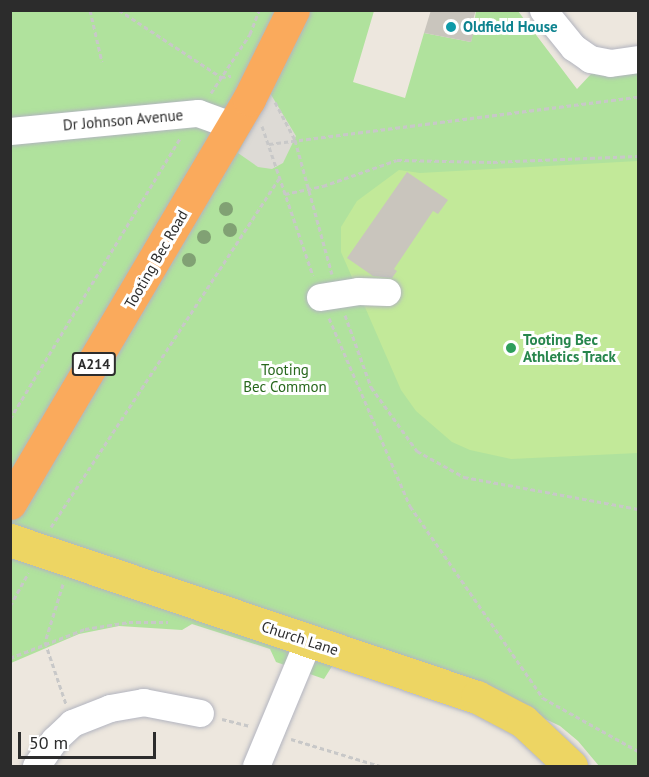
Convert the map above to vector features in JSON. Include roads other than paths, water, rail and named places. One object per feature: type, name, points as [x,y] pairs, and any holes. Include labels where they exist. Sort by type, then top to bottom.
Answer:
[{"type":"highway","name":"Tooting Bec Road","points":[[10,503],[264,72],[293,10]]},
{"type":"main road","name":"Church Lane","points":[[24,544],[477,697],[523,721],[571,766]]},
{"type":"street","points":[[543,10],[573,47],[590,59],[610,63],[639,59]]},
{"type":"street","name":"Dr Johnson Avenue","points":[[10,131],[198,113],[233,126]]},
{"type":"street","points":[[329,295],[387,292]]},
{"type":"street","points":[[256,766],[269,732],[300,669],[308,641]]},
{"type":"street","points":[[36,766],[54,740],[72,723],[110,708],[143,702],[200,712]]},
{"type":"place","name":"Oldfield House","points":[[451,27]]},
{"type":"place","name":"Tooting Bec Athletics Track","points":[[511,348]]},
{"type":"park label","name":"Tooting Bec Common","points":[[285,378]]}]
